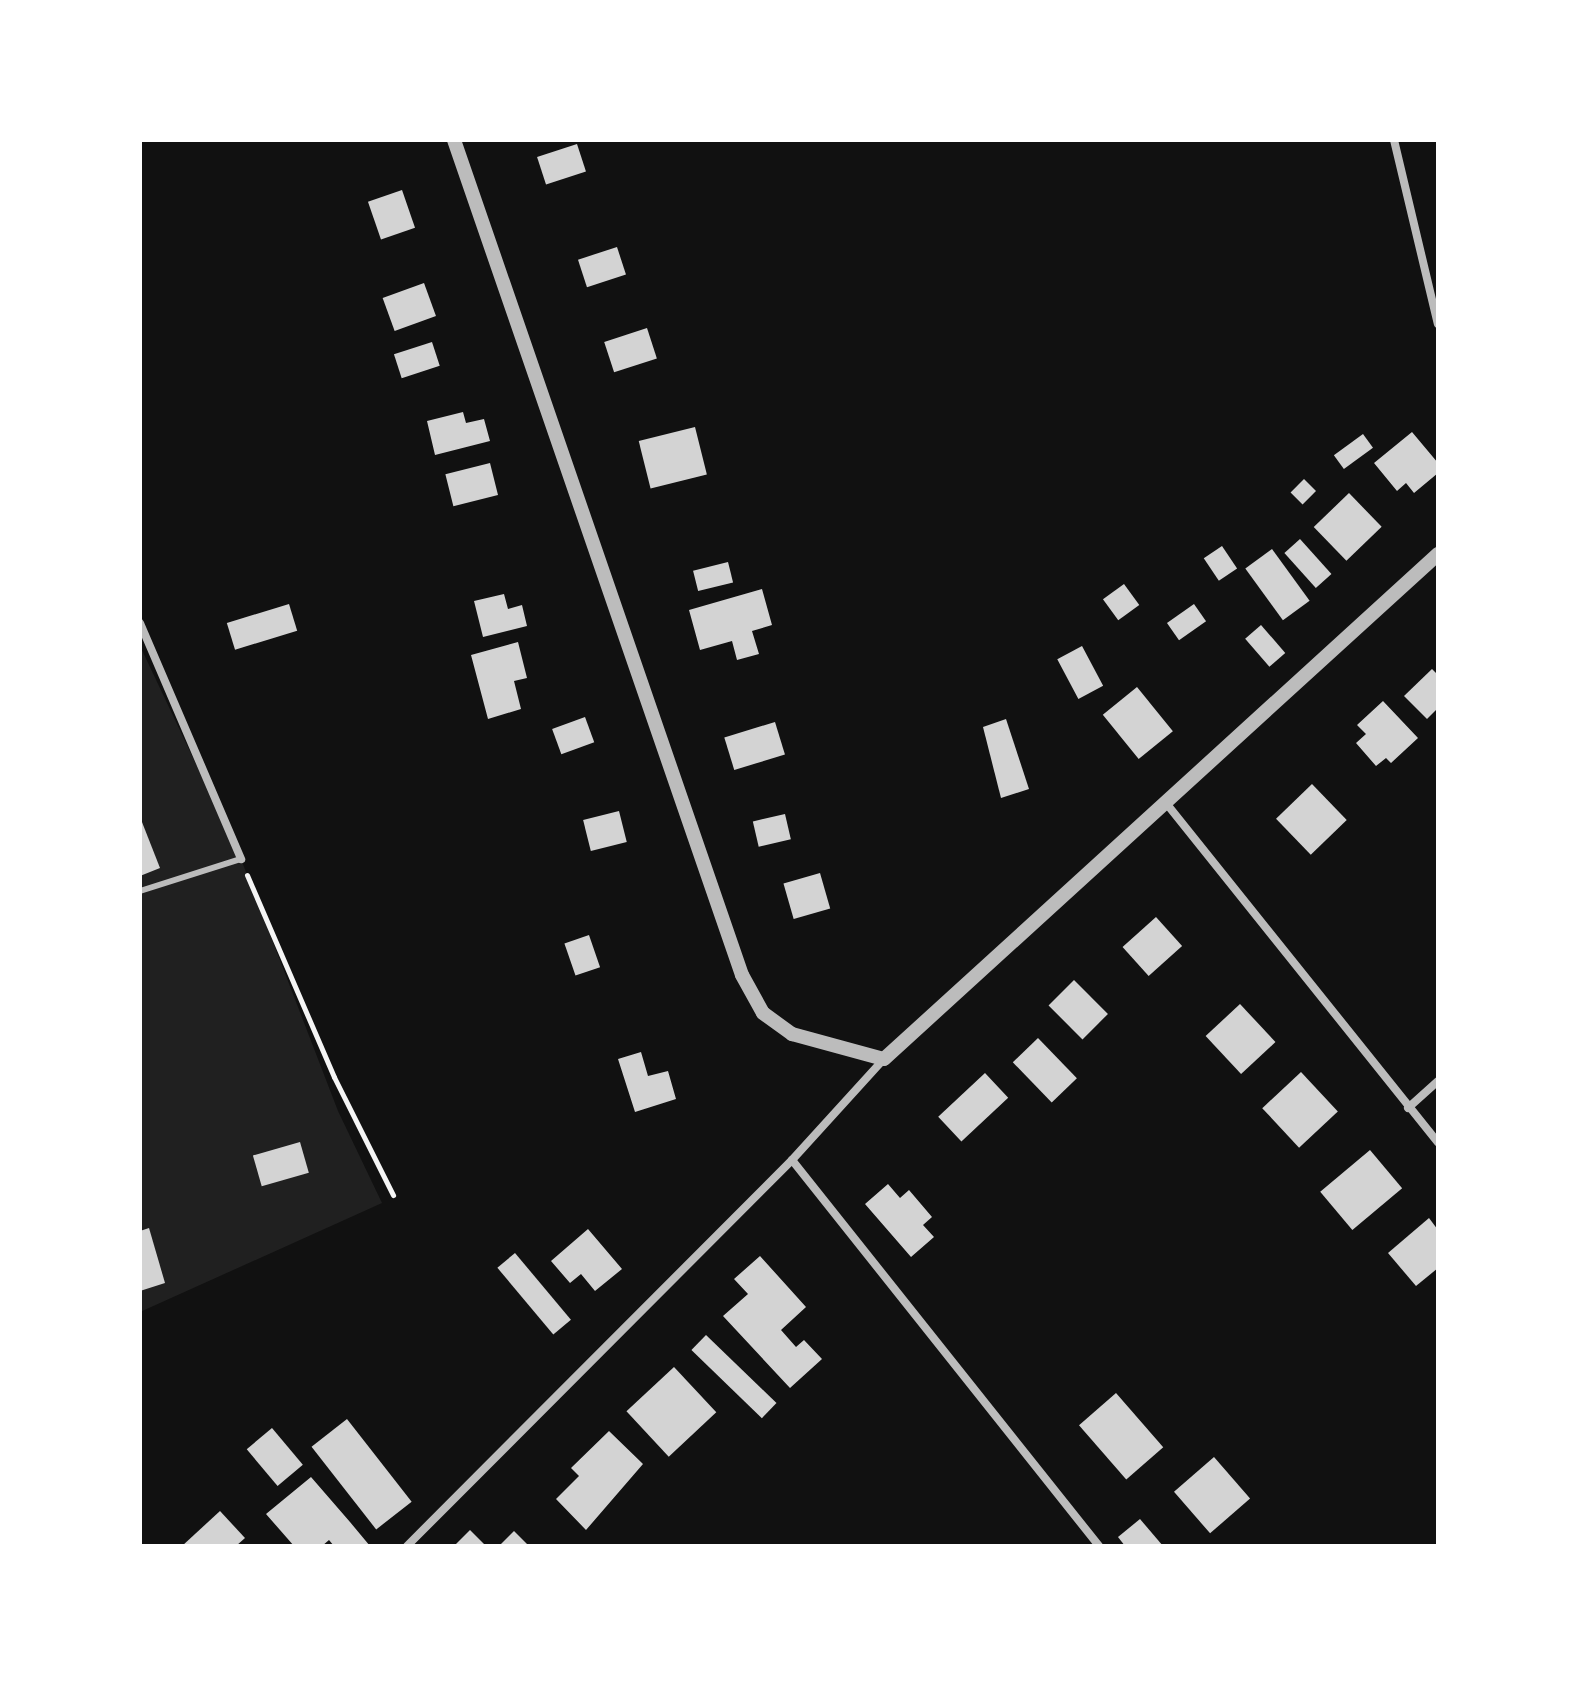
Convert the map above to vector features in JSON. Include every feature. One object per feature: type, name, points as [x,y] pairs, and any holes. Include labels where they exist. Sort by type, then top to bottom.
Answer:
[{"type":"street","points":[[454,140],[742,975],[763,1013],[792,1034],[884,1059]]},
{"type":"street","points":[[1394,140],[1438,324]]},
{"type":"street","points":[[407,1546],[792,1160],[884,1059],[1438,554]]},
{"type":"street","points":[[140,623],[241,859]]},
{"type":"street","points":[[1166,803],[1438,1143]]},
{"type":"street","points":[[1408,1108],[1438,1081]]},
{"type":"street","points":[[792,1160],[1099,1546]]},
{"type":"lane","points":[[140,891],[241,859]]},
{"type":"path","points":[[241,859],[334,1077],[393,1195]]},
{"type":"shaded area","points":[[140,646],[241,859],[338,1111],[382,1203],[140,1312]]},
{"type":"building","points":[[577,144],[586,172],[546,185],[537,157]]},
{"type":"building","points":[[402,190],[415,228],[381,240],[368,202]]},
{"type":"building","points":[[617,247],[626,275],[587,287],[578,260]]},
{"type":"building","points":[[424,283],[436,316],[395,331],[383,298]]},
{"type":"building","points":[[647,328],[657,358],[614,372],[604,342]]},
{"type":"building","points":[[432,342],[440,366],[402,378],[394,354]]},
{"type":"building","points":[[463,412],[466,423],[484,419],[490,441],[435,455],[427,421]]},
{"type":"building","points":[[695,427],[707,475],[651,489],[639,441]]},
{"type":"building","points":[[1412,432],[1438,463],[1438,473],[1414,493],[1406,483],[1397,491],[1374,463]]},
{"type":"building","points":[[1363,434],[1373,448],[1344,469],[1334,455]]},
{"type":"building","points":[[490,463],[498,495],[453,506],[445,474]]},
{"type":"building","points":[[1304,479],[1316,491],[1303,504],[1291,492]]},
{"type":"building","points":[[1349,493],[1382,527],[1346,561],[1314,527]]},
{"type":"building","points":[[1300,539],[1331,574],[1316,588],[1284,553]]},
{"type":"building","points":[[1222,546],[1237,568],[1219,581],[1204,558]]},
{"type":"building","points":[[1272,549],[1310,601],[1283,620],[1245,568]]},
{"type":"building","points":[[728,562],[733,582],[698,591],[693,571]]},
{"type":"building","points":[[1124,584],[1139,605],[1118,620],[1103,599]]},
{"type":"building","points":[[762,589],[772,625],[752,631],[759,654],[737,660],[732,641],[700,650],[689,610]]},
{"type":"building","points":[[504,594],[508,609],[522,605],[527,626],[483,637],[474,601]]},
{"type":"building","points":[[289,604],[297,631],[235,650],[227,623]]},
{"type":"building","points":[[1194,604],[1206,621],[1179,640],[1167,623]]},
{"type":"building","points":[[1261,625],[1285,653],[1269,667],[1245,639]]},
{"type":"building","points":[[518,642],[527,678],[514,681],[521,709],[488,719],[471,655]]},
{"type":"building","points":[[1082,646],[1103,686],[1078,699],[1057,659]]},
{"type":"building","points":[[1432,669],[1438,675],[1438,708],[1427,719],[1404,696]]},
{"type":"building","points":[[1137,687],[1173,731],[1139,759],[1103,715]]},
{"type":"building","points":[[1383,701],[1418,738],[1391,763],[1386,758],[1376,766],[1356,743],[1366,734],[1357,725]]},
{"type":"building","points":[[585,717],[594,742],[561,754],[552,729]]},
{"type":"building","points":[[1006,719],[1029,789],[1001,798],[983,727]]},
{"type":"building","points":[[775,722],[785,755],[734,770],[724,737]]},
{"type":"building","points":[[1312,784],[1347,820],[1311,855],[1276,819]]},
{"type":"building","points":[[619,811],[627,842],[591,851],[583,820]]},
{"type":"building","points":[[785,814],[791,839],[759,847],[753,821]]},
{"type":"building","points":[[140,817],[160,868],[140,876]]},
{"type":"building","points":[[820,873],[830,909],[794,919],[783,883]]},
{"type":"building","points":[[1156,917],[1182,946],[1149,976],[1123,947]]},
{"type":"building","points":[[589,935],[600,967],[575,976],[564,943]]},
{"type":"building","points":[[1074,980],[1108,1014],[1082,1039],[1049,1005]]},
{"type":"building","points":[[1240,1004],[1275,1042],[1241,1074],[1206,1036]]},
{"type":"building","points":[[1038,1038],[1077,1078],[1052,1103],[1013,1062]]},
{"type":"building","points":[[641,1052],[648,1076],[668,1071],[676,1099],[635,1112],[618,1059]]},
{"type":"building","points":[[1301,1072],[1338,1111],[1299,1148],[1262,1108]]},
{"type":"building","points":[[985,1073],[1008,1098],[961,1142],[938,1117]]},
{"type":"building","points":[[300,1142],[309,1173],[262,1186],[253,1156]]},
{"type":"building","points":[[1370,1150],[1402,1188],[1352,1230],[1320,1192]]},
{"type":"building","points":[[888,1184],[900,1198],[909,1190],[932,1217],[923,1225],[934,1237],[911,1257],[865,1204]]},
{"type":"building","points":[[1429,1218],[1438,1230],[1438,1268],[1416,1286],[1388,1253]]},
{"type":"building","points":[[149,1228],[165,1283],[140,1291],[140,1231]]},
{"type":"building","points":[[588,1229],[622,1269],[595,1291],[581,1274],[570,1283],[551,1261]]},
{"type":"building","points":[[515,1253],[571,1320],[553,1334],[497,1268]]},
{"type":"building","points":[[760,1256],[806,1307],[781,1330],[796,1347],[804,1340],[822,1359],[790,1388],[723,1316],[748,1294],[734,1279]]},
{"type":"building","points":[[706,1335],[776,1403],[762,1418],[691,1350]]},
{"type":"building","points":[[674,1367],[716,1412],[669,1457],[626,1411]]},
{"type":"building","points":[[1116,1393],[1163,1447],[1126,1479],[1079,1425]]},
{"type":"building","points":[[347,1419],[412,1502],[376,1529],[312,1447]]},
{"type":"building","points":[[272,1428],[303,1465],[278,1486],[247,1449]]},
{"type":"building","points":[[609,1431],[643,1464],[586,1530],[556,1499],[579,1476],[571,1468]]},
{"type":"building","points":[[1214,1457],[1250,1499],[1210,1533],[1174,1492]]},
{"type":"building","points":[[311,1477],[370,1546],[334,1546],[329,1540],[322,1546],[294,1546],[266,1514]]},
{"type":"building","points":[[220,1511],[245,1538],[236,1546],[182,1546]]},
{"type":"building","points":[[1140,1519],[1163,1546],[1125,1546],[1118,1537]]},
{"type":"building","points":[[470,1530],[486,1546],[454,1546]]},
{"type":"building","points":[[514,1531],[529,1546],[499,1546]]}]
